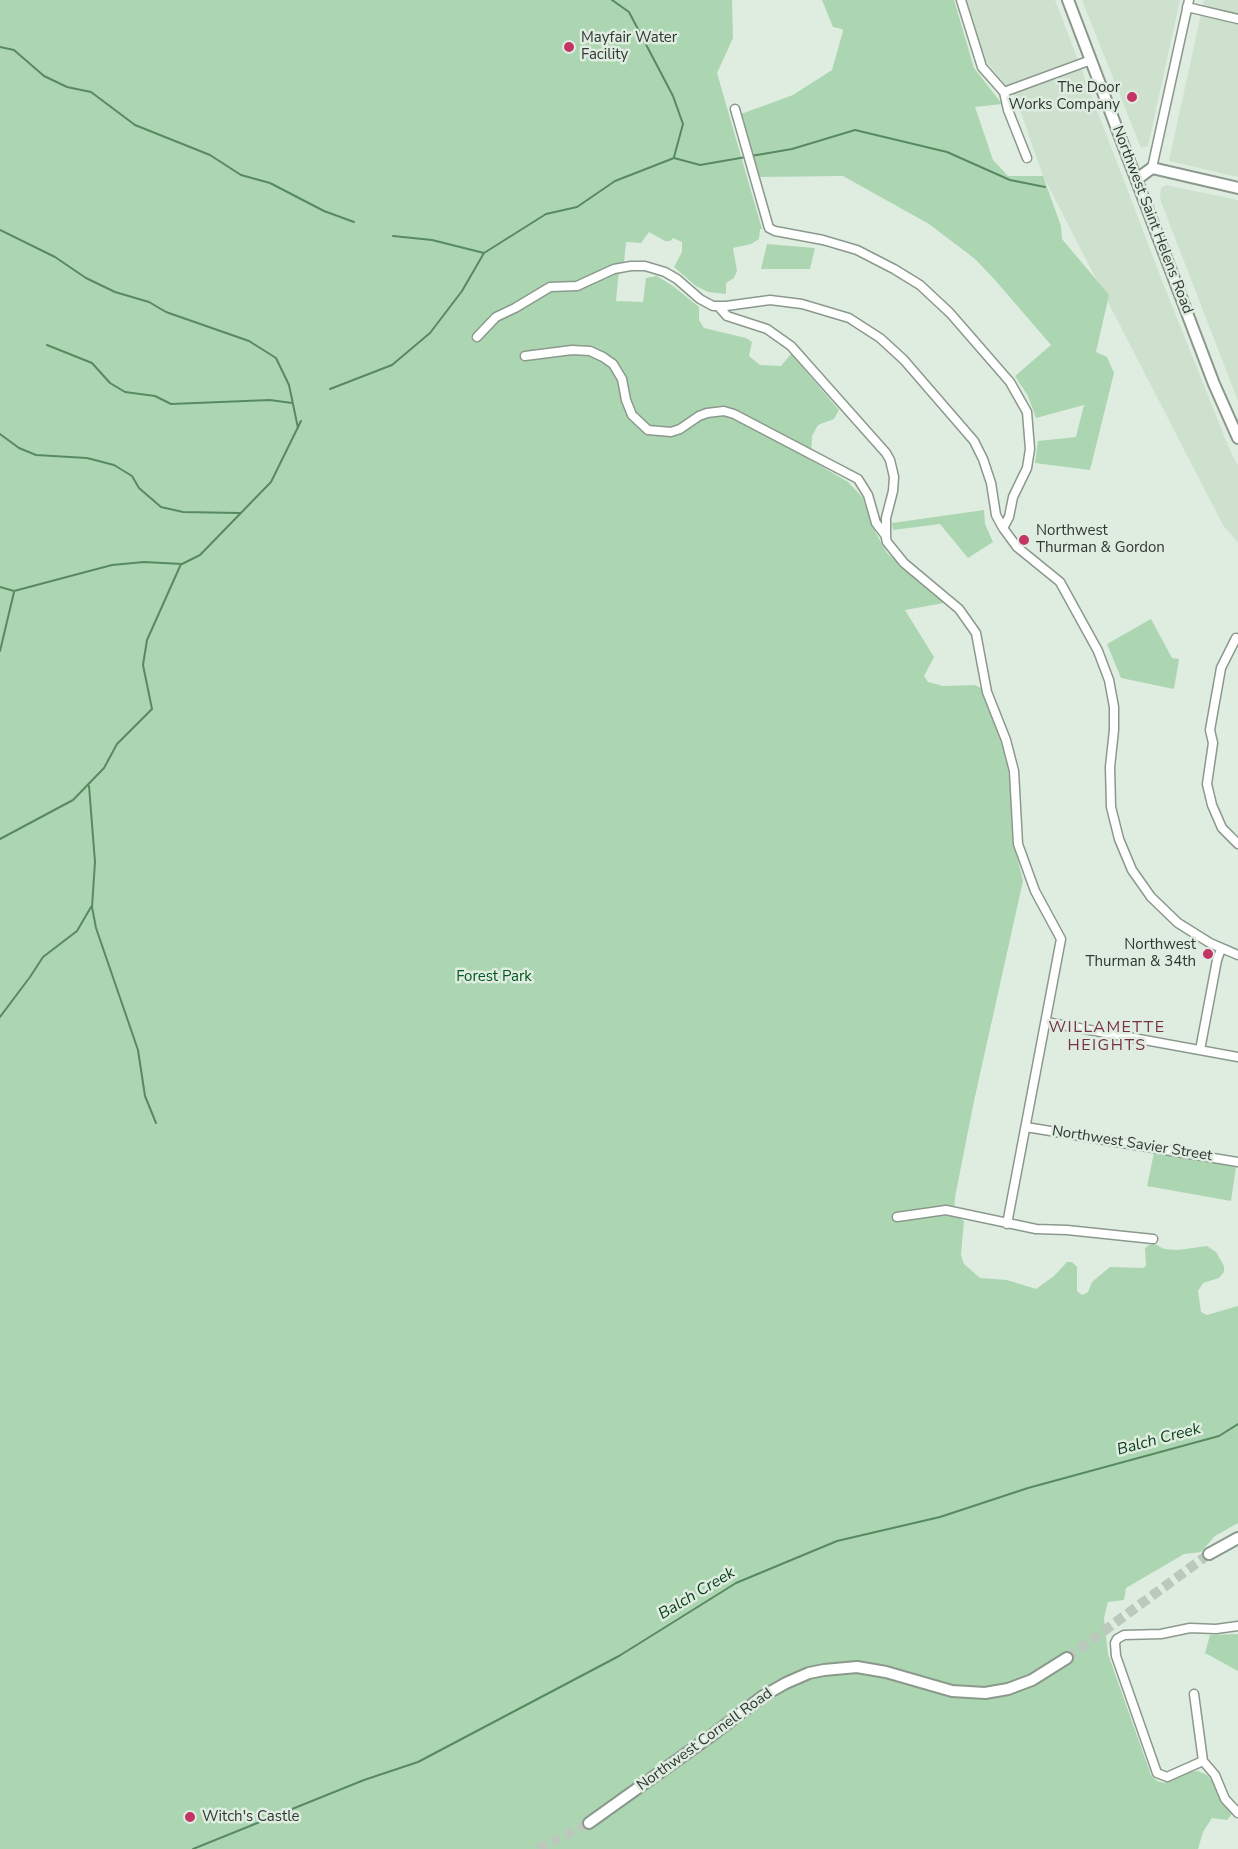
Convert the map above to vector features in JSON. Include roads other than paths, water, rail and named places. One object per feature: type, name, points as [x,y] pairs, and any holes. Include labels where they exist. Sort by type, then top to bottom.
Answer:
[{"type":"main road","name":"Northwest Saint Helens Road","points":[[1068,0],[1214,384],[1238,438]]},
{"type":"main road","points":[[1137,179],[1152,168],[1238,188]]},
{"type":"main road","points":[[1209,1554],[1238,1538]]},
{"type":"main road","name":"Northwest Cornell Road","points":[[589,1823],[715,1734],[764,1696],[809,1673],[857,1667],[952,1691],[985,1693],[1025,1683],[1067,1658]]},
{"type":"street","points":[[961,0],[981,67],[1004,92],[1027,158]]},
{"type":"street","points":[[1152,168],[1188,4],[1238,19]]},
{"type":"street","points":[[1004,92],[1091,60]]},
{"type":"street","points":[[735,109],[771,229],[857,250],[920,285],[950,313],[1011,382],[1027,412],[1030,449],[1027,468],[1013,497],[1009,517],[1003,528]]},
{"type":"street","points":[[477,337],[496,317],[550,287],[578,286],[614,269],[631,266],[645,266],[664,272],[677,279],[700,299],[718,307],[727,316],[766,329],[790,346],[886,453],[893,469],[894,484],[888,508],[886,536]]},
{"type":"street","points":[[718,307],[770,300],[802,304],[849,318],[880,338],[904,360],[974,441],[983,459],[991,483],[996,515],[1003,528],[1017,546],[1060,582],[1105,666],[1114,707],[1110,767],[1111,807],[1116,831],[1129,863],[1143,887],[1168,915],[1199,938],[1238,955]]},
{"type":"street","points":[[525,356],[572,350],[590,351],[613,364],[622,379],[632,415],[648,430],[671,432],[707,412],[724,411],[734,414],[858,479],[868,495],[876,523],[892,549],[899,558],[959,609],[976,633],[987,692],[1006,740],[1014,771],[1018,844],[1035,891],[1060,939],[1007,1224]]},
{"type":"street","points":[[1236,638],[1221,668],[1210,730],[1213,743],[1207,784],[1212,805],[1222,828],[1238,844]]},
{"type":"street","points":[[1200,1050],[1221,949]]},
{"type":"street","points":[[1046,1022],[1238,1057]]},
{"type":"street","name":"Northwest Savier Street","points":[[1026,1127],[1238,1162]]},
{"type":"street","points":[[897,1217],[946,1210],[1036,1229],[1153,1239]]},
{"type":"street","points":[[1203,1761],[1167,1776],[1157,1773],[1116,1656],[1115,1643],[1124,1635],[1161,1634],[1190,1628],[1216,1629],[1238,1626]]},
{"type":"street","points":[[1194,1694],[1203,1761],[1215,1775],[1225,1799],[1238,1813]]},
{"type":"waterway","points":[[612,0],[629,12],[673,96],[683,124],[674,157]]},
{"type":"waterway","points":[[0,47],[14,50],[44,76],[67,87],[91,92],[135,125],[210,155],[241,175],[270,183],[324,211],[354,222]]},
{"type":"waterway","points":[[751,156],[792,149],[855,130],[947,152],[1010,180],[1045,187]]},
{"type":"waterway","points":[[330,389],[392,365],[430,333],[462,291],[484,253],[546,214],[577,207],[615,181],[674,158],[700,165],[746,157]]},
{"type":"waterway","points":[[0,230],[55,257],[86,278],[115,292],[149,302],[166,312],[249,341],[276,358],[289,385],[298,428]]},
{"type":"waterway","points":[[393,236],[432,240],[484,253]]},
{"type":"waterway","points":[[47,345],[92,363],[110,383],[125,392],[155,396],[171,404],[270,400],[292,403]]},
{"type":"waterway","points":[[0,587],[14,591],[112,565],[144,562],[182,564],[200,555],[271,482],[301,421]]},
{"type":"waterway","points":[[0,434],[19,448],[36,455],[87,458],[114,465],[132,476],[139,488],[161,507],[183,512],[240,513]]},
{"type":"waterway","points":[[0,839],[73,800],[104,768],[117,744],[152,709],[143,665],[147,640],[181,564]]},
{"type":"waterway","points":[[0,651],[14,592]]},
{"type":"waterway","points":[[89,786],[95,862],[92,907],[96,928],[138,1050],[145,1096],[156,1123]]},
{"type":"waterway","points":[[0,1017],[43,957],[77,931],[91,907]]},
{"type":"waterway","name":"Balch Creek","points":[[193,1849],[364,1780],[418,1762],[619,1656],[736,1583],[837,1541],[940,1517],[1028,1488],[1219,1436],[1238,1424]]},
{"type":"tunnel","points":[[1067,1658],[1209,1554]]},
{"type":"tunnel","points":[[538,1849],[589,1823]]},
{"type":"place","name":"Mayfair Water Facility","points":[[569,47]]},
{"type":"place","name":"The Door Works Company","points":[[1132,97]]},
{"type":"place","name":"Northwest Thurman & Gordon","points":[[1024,540]]},
{"type":"place","name":"Northwest Thurman & 34th","points":[[1208,954]]},
{"type":"place","name":"Witch's Castle","points":[[190,1817]]},
{"type":"district","name":"WILLAMETTE HEIGHTS","points":[[1107,1037]]},
{"type":"park label","name":"Forest Park","points":[[494,977]]}]
